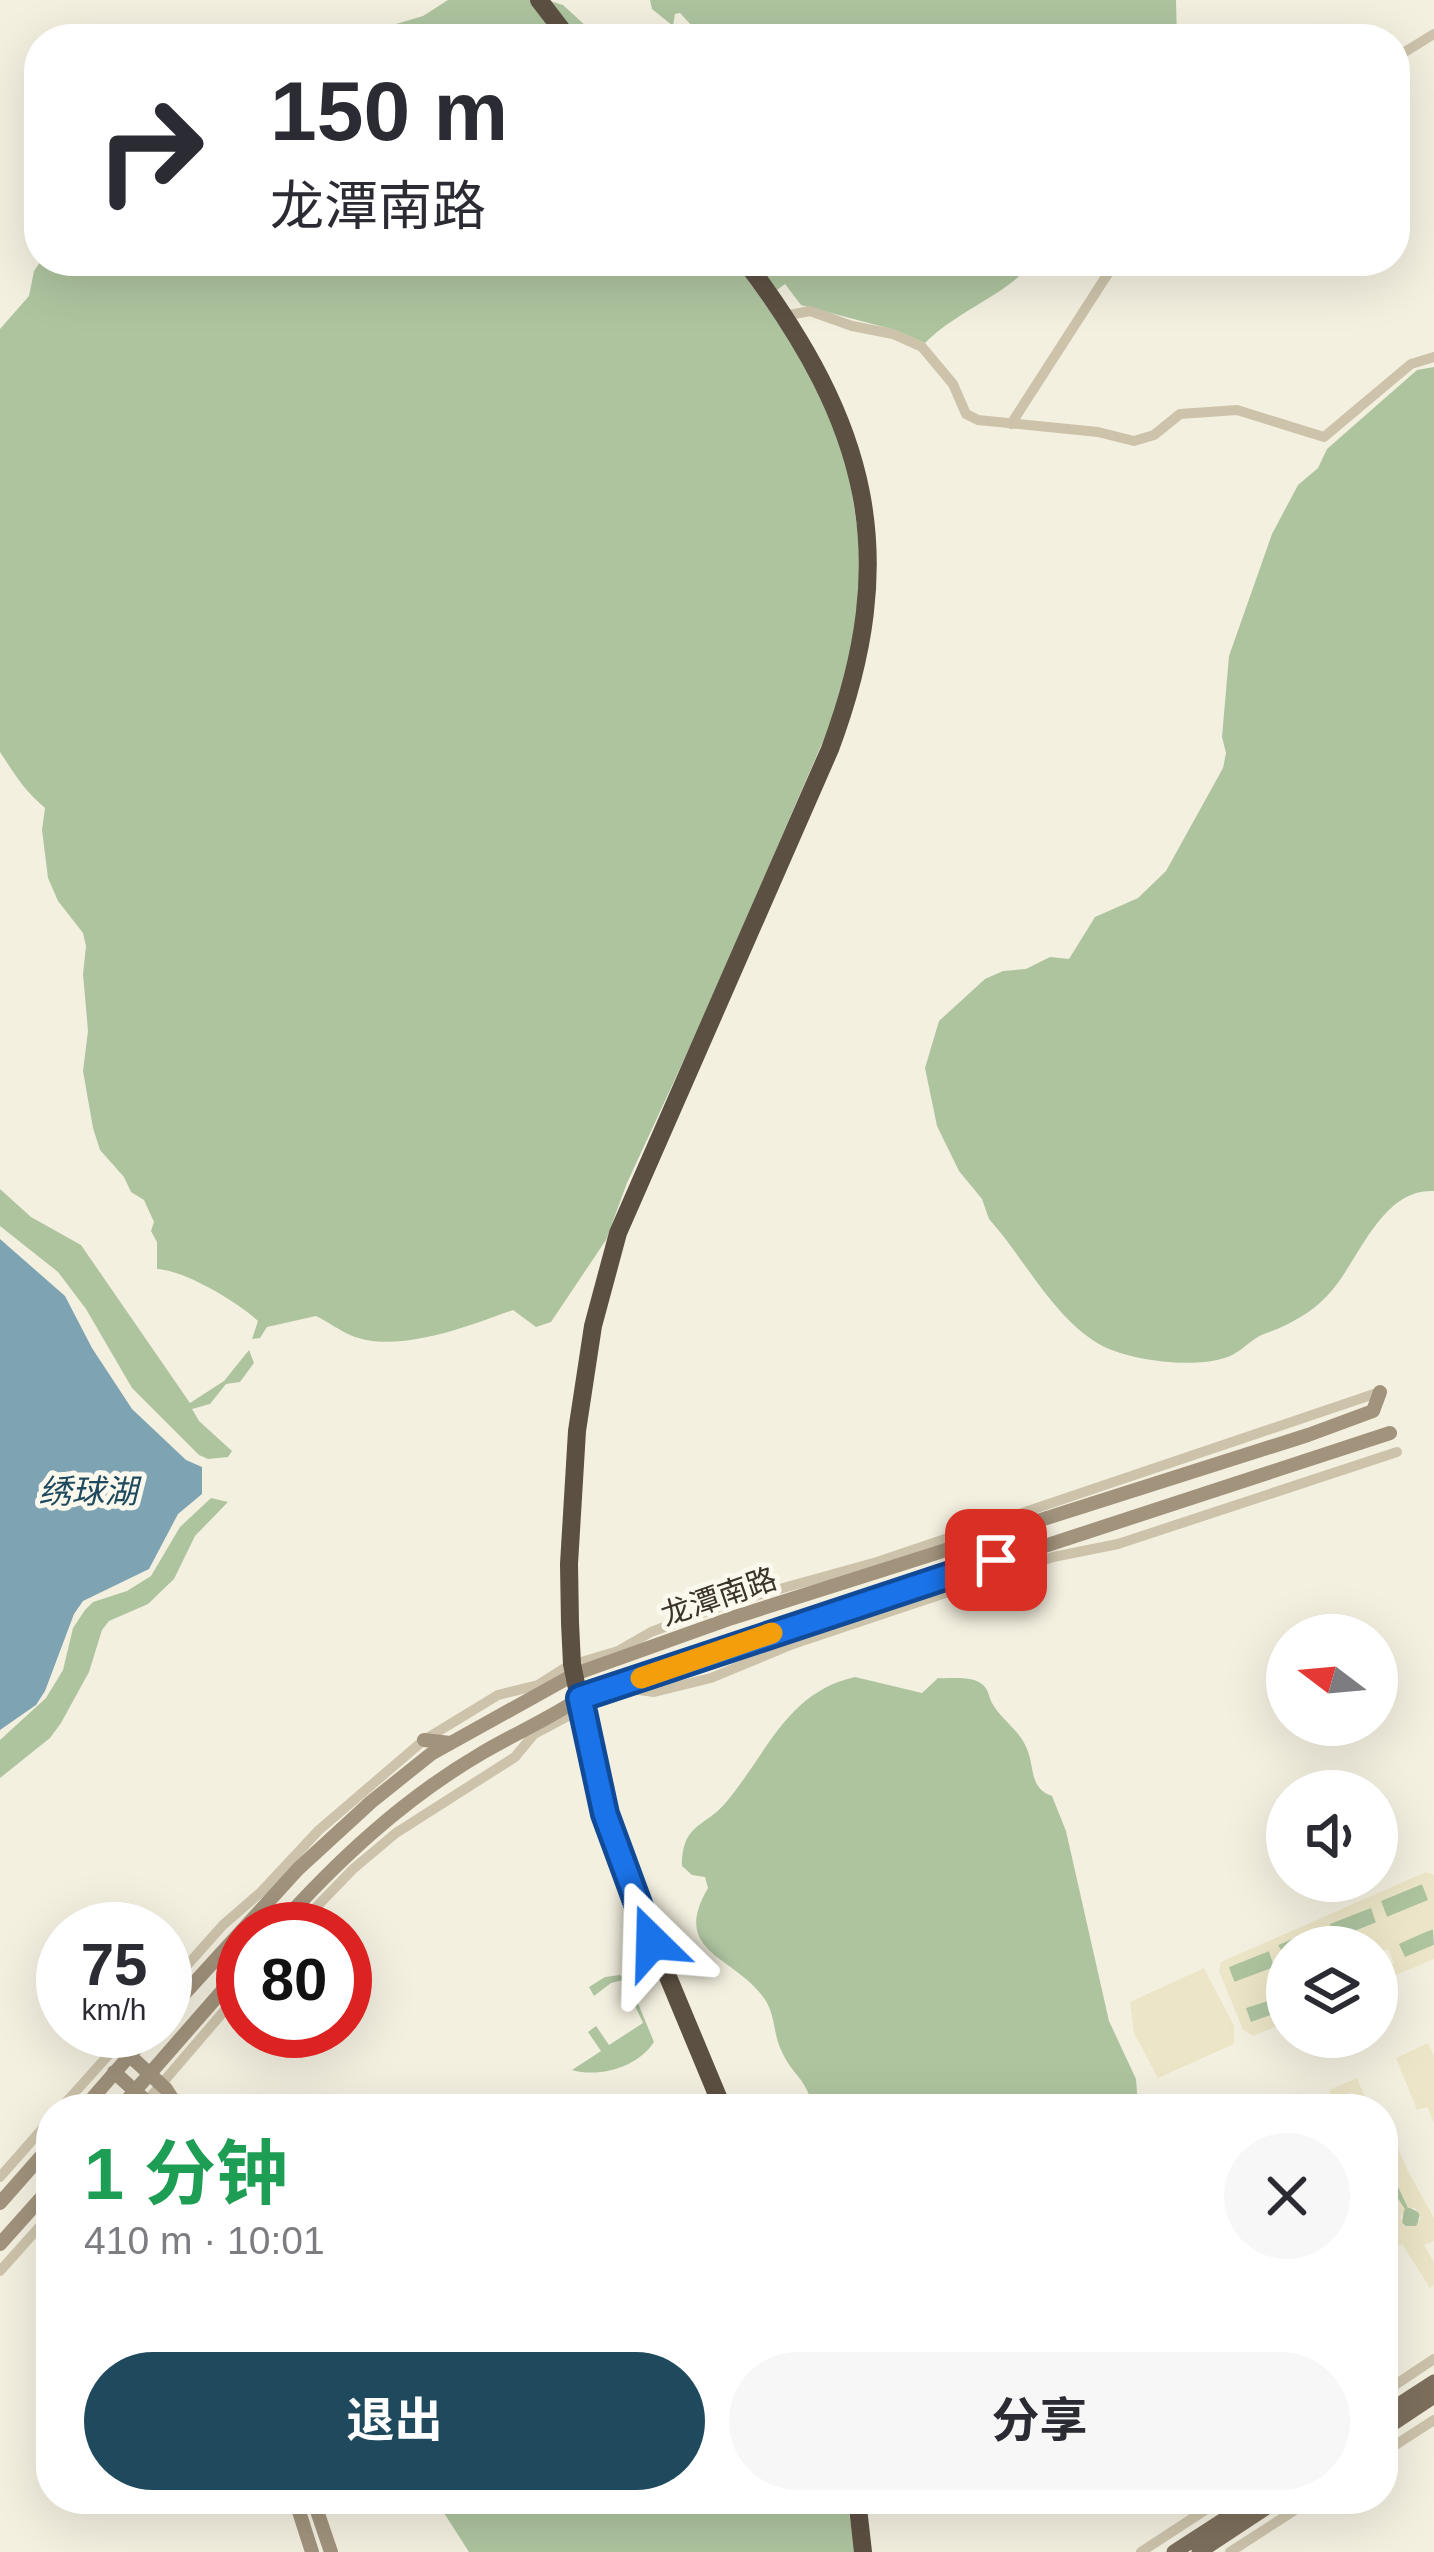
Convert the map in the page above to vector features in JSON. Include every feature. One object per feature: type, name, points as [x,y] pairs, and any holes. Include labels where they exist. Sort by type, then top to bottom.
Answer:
[{"type":"highway","points":[[539,0],[557,24]]},
{"type":"highway","points":[[717,2094],[605,1814],[573,1669],[568,1564],[577,1431],[593,1326],[618,1233],[830,749],[854,678],[866,617],[869,539],[859,470],[830,395],[756,276]]},
{"type":"highway","points":[[859,2514],[863,2552]]},
{"type":"main road","name":"龙潭南路","points":[[192,1984],[327,1840],[450,1743],[573,1669],[666,1644],[1308,1435],[1373,1411],[1380,1392]]},
{"type":"main road","name":"龙潭南路","points":[[302,1902],[368,1835],[493,1747],[581,1704],[674,1666],[1390,1433]]},
{"type":"main road","points":[[1039,1546],[1053,1557]]},
{"type":"main road","points":[[666,1644],[674,1666]]},
{"type":"main road","points":[[482,1726],[493,1747]]},
{"type":"main road","points":[[424,1740],[450,1743]]},
{"type":"main road","points":[[149,2094],[216,2002]]},
{"type":"main road","points":[[96,2094],[126,2058]]},
{"type":"main road","points":[[132,2058],[168,2094]]},
{"type":"main road","points":[[114,2072],[137,2094]]},
{"type":"main road","points":[[0,2204],[36,2163]]},
{"type":"main road","points":[[0,2244],[36,2204]]},
{"type":"main road","points":[[1398,2405],[1434,2382]]},
{"type":"main road","points":[[1398,2420],[1434,2396]]},
{"type":"main road","points":[[300,2514],[313,2552]]},
{"type":"main road","points":[[318,2514],[331,2552]]},
{"type":"main road","points":[[1174,2552],[1233,2514]]},
{"type":"main road","points":[[1208,2550],[1259,2514]]},
{"type":"street","points":[[1011,424],[1106,276]]},
{"type":"street","points":[[784,316],[810,311],[913,343],[946,373],[966,414],[977,420],[1099,432],[1134,441],[1154,435],[1180,414],[1238,410],[1324,437],[1411,364],[1434,357]]},
{"type":"street","points":[[192,1960],[319,1830],[424,1740],[498,1695],[538,1685],[651,1632],[729,1604],[878,1562],[1380,1392]]},
{"type":"street","points":[[321,1902],[396,1833],[515,1757],[534,1734],[581,1704],[631,1689],[654,1692],[727,1673],[793,1644],[1053,1557],[1118,1544],[1397,1452]]},
{"type":"street","points":[[156,2079],[216,2017]]},
{"type":"street","points":[[73,2094],[106,2058]]},
{"type":"street","points":[[0,2177],[36,2136]]},
{"type":"street","points":[[0,2271],[36,2231]]},
{"type":"street","points":[[1398,2383],[1434,2360]]},
{"type":"street","points":[[1398,2443],[1434,2420]]},
{"type":"street","points":[[1141,2552],[1200,2514]]},
{"type":"street","points":[[1230,2552],[1289,2514]]},
{"type":"green space","points":[[448,0],[530,0],[549,24],[396,24],[423,16]]},
{"type":"green space","points":[[547,0],[563,5],[584,24],[565,24]]},
{"type":"green space","points":[[650,0],[1176,0],[1177,24],[690,24],[680,13],[671,24],[652,9]]},
{"type":"green space","points":[[33,276],[745,276],[793,345],[844,441],[862,559],[853,645],[830,725],[606,1240],[551,1322],[536,1327],[513,1310],[432,1336],[389,1342],[350,1335],[316,1316],[267,1327],[260,1338],[252,1339],[258,1321],[249,1313],[196,1281],[157,1269],[154,1222],[144,1200],[131,1192],[100,1150],[93,1128],[83,1071],[88,1031],[83,933],[58,901],[48,878],[42,830],[45,808],[0,752],[0,329],[29,296]]},
{"type":"green space","points":[[765,276],[1019,276],[925,343],[895,330],[801,305],[785,284],[777,290]]},
{"type":"green space","points":[[1434,367],[1434,1191],[1415,1193],[1385,1214],[1339,1282],[1313,1308],[1234,1354],[1185,1363],[1112,1350],[1082,1332],[1053,1303],[959,1171],[937,1126],[925,1068],[939,1021],[985,979],[1026,969],[1050,957],[1069,959],[1095,917],[1138,898],[1166,871],[1223,768],[1229,656],[1272,534],[1298,485],[1318,468],[1327,449],[1417,370]]},
{"type":"green space","points":[[0,1189],[31,1217],[81,1245],[190,1403],[224,1381],[249,1350],[254,1363],[240,1382],[226,1384],[210,1404],[192,1409],[232,1451],[228,1457],[199,1455],[132,1388],[86,1309],[58,1272],[0,1226]]},
{"type":"green space","points":[[211,1498],[228,1502],[195,1536],[174,1579],[148,1604],[109,1621],[89,1672],[61,1723],[50,1738],[0,1778],[0,1740],[46,1698],[63,1670],[73,1628],[85,1610],[151,1576],[180,1527]]},
{"type":"green space","points":[[855,1677],[922,1693],[938,1678],[962,1678],[986,1688],[996,1709],[1020,1736],[1036,1783],[1052,1796],[1066,1831],[1109,2021],[1136,2079],[1137,2094],[808,2094],[782,2052],[764,1998],[701,1940],[696,1927],[698,1910],[708,1888],[705,1877],[692,1875],[682,1866],[691,1833],[728,1800],[796,1710],[832,1685]]},
{"type":"green space","points":[[1422,1884],[1429,1900],[1387,1917],[1380,1902],[1398,1902],[1398,1894]]},
{"type":"green space","points":[[1371,1907],[1377,1922],[1367,1926],[1329,1924]]},
{"type":"green space","points":[[1433,1929],[1434,1945],[1404,1958],[1398,1943]]},
{"type":"green space","points":[[1266,1952],[1266,1971],[1235,1983],[1228,1967]]},
{"type":"green space","points":[[620,1975],[630,1984],[654,2042],[638,2058],[618,2068],[594,2073],[572,2070],[601,2051],[588,2032],[596,2026],[609,2045],[643,2023],[623,1980],[594,1996],[589,1987]]},
{"type":"green space","points":[[1266,2000],[1266,2017],[1250,2023],[1245,2008]]},
{"type":"green space","points":[[1398,2186],[1408,2207],[1420,2213],[1417,2226],[1402,2223]]},
{"type":"green space","points":[[445,2514],[849,2514],[855,2552],[469,2552]]},
{"type":"shaded area","points":[[1426,1872],[1434,1875],[1434,1932],[1399,1944],[1405,1957],[1434,1945],[1434,1959],[1398,1974],[1398,1926],[1368,1926],[1376,1923],[1371,1908],[1331,1926],[1303,1926],[1358,1902],[1381,1902],[1387,1917],[1428,1900],[1422,1884],[1398,1894],[1398,1884]]},
{"type":"shaded area","points":[[1266,1942],[1266,1952],[1229,1967],[1234,1982],[1266,1970],[1266,2002],[1246,2008],[1251,2022],[1266,2017],[1266,2031],[1253,2036],[1243,2030],[1219,1971],[1221,1962]]},
{"type":"shaded area","points":[[1204,1968],[1234,2026],[1234,2044],[1158,2078],[1134,2033],[1130,2002]]},
{"type":"shaded area","points":[[1428,2043],[1434,2056],[1434,2122],[1427,2107],[1417,2110],[1398,2057]]},
{"type":"shaded area","points":[[1357,2078],[1364,2094],[1331,2094],[1329,2090]]},
{"type":"shaded area","points":[[1398,2148],[1434,2218],[1434,2241],[1424,2245],[1434,2262],[1430,2288],[1402,2244],[1398,2246],[1398,2198],[1405,2209],[1400,2217],[1404,2226],[1416,2226],[1421,2217],[1415,2208],[1408,2208],[1398,2186]]},
{"type":"water","name":"绣球湖","points":[[0,1239],[65,1296],[132,1409],[186,1460],[202,1467],[202,1494],[178,1514],[149,1569],[83,1601],[36,1705],[0,1730]]},
{"type":"slow traffic","points":[[641,1678],[772,1633]]},
{"type":"route","points":[[652,1942],[605,1814],[580,1698],[996,1560]]}]
